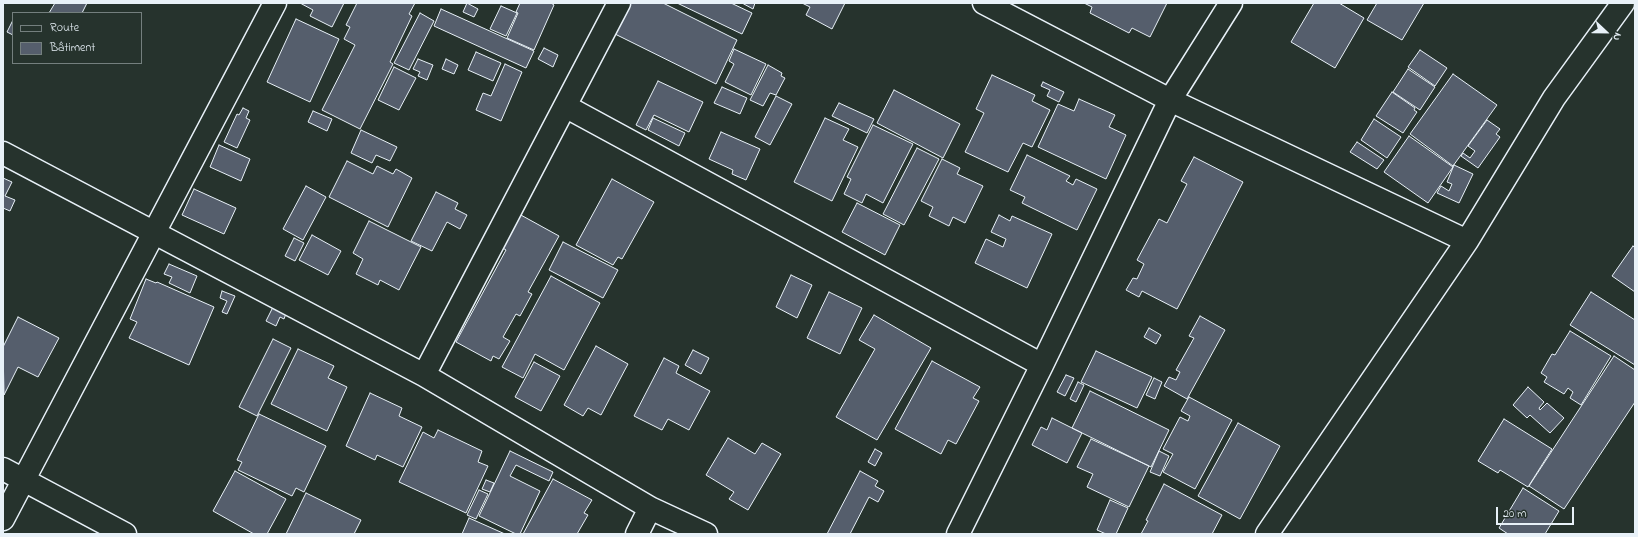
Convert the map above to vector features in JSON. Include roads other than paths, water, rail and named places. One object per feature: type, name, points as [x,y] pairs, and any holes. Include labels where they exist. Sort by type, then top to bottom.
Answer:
[{"type":"street","points":[[3,519],[275,3]]},
{"type":"street","points":[[424,375],[619,3]]},
{"type":"street","points":[[984,3],[1170,100],[1467,241]]},
{"type":"street","points":[[958,534],[1042,365],[1170,100],[1231,3]]},
{"type":"street","points":[[1267,534],[1467,241],[1554,98],[1623,3]]},
{"type":"street","points":[[565,106],[1042,365]]},
{"type":"street","points":[[3,153],[424,375],[650,508],[706,534]]},
{"type":"street","points":[[3,469],[124,534]]},
{"type":"street","points":[[637,534],[650,508]]}]
